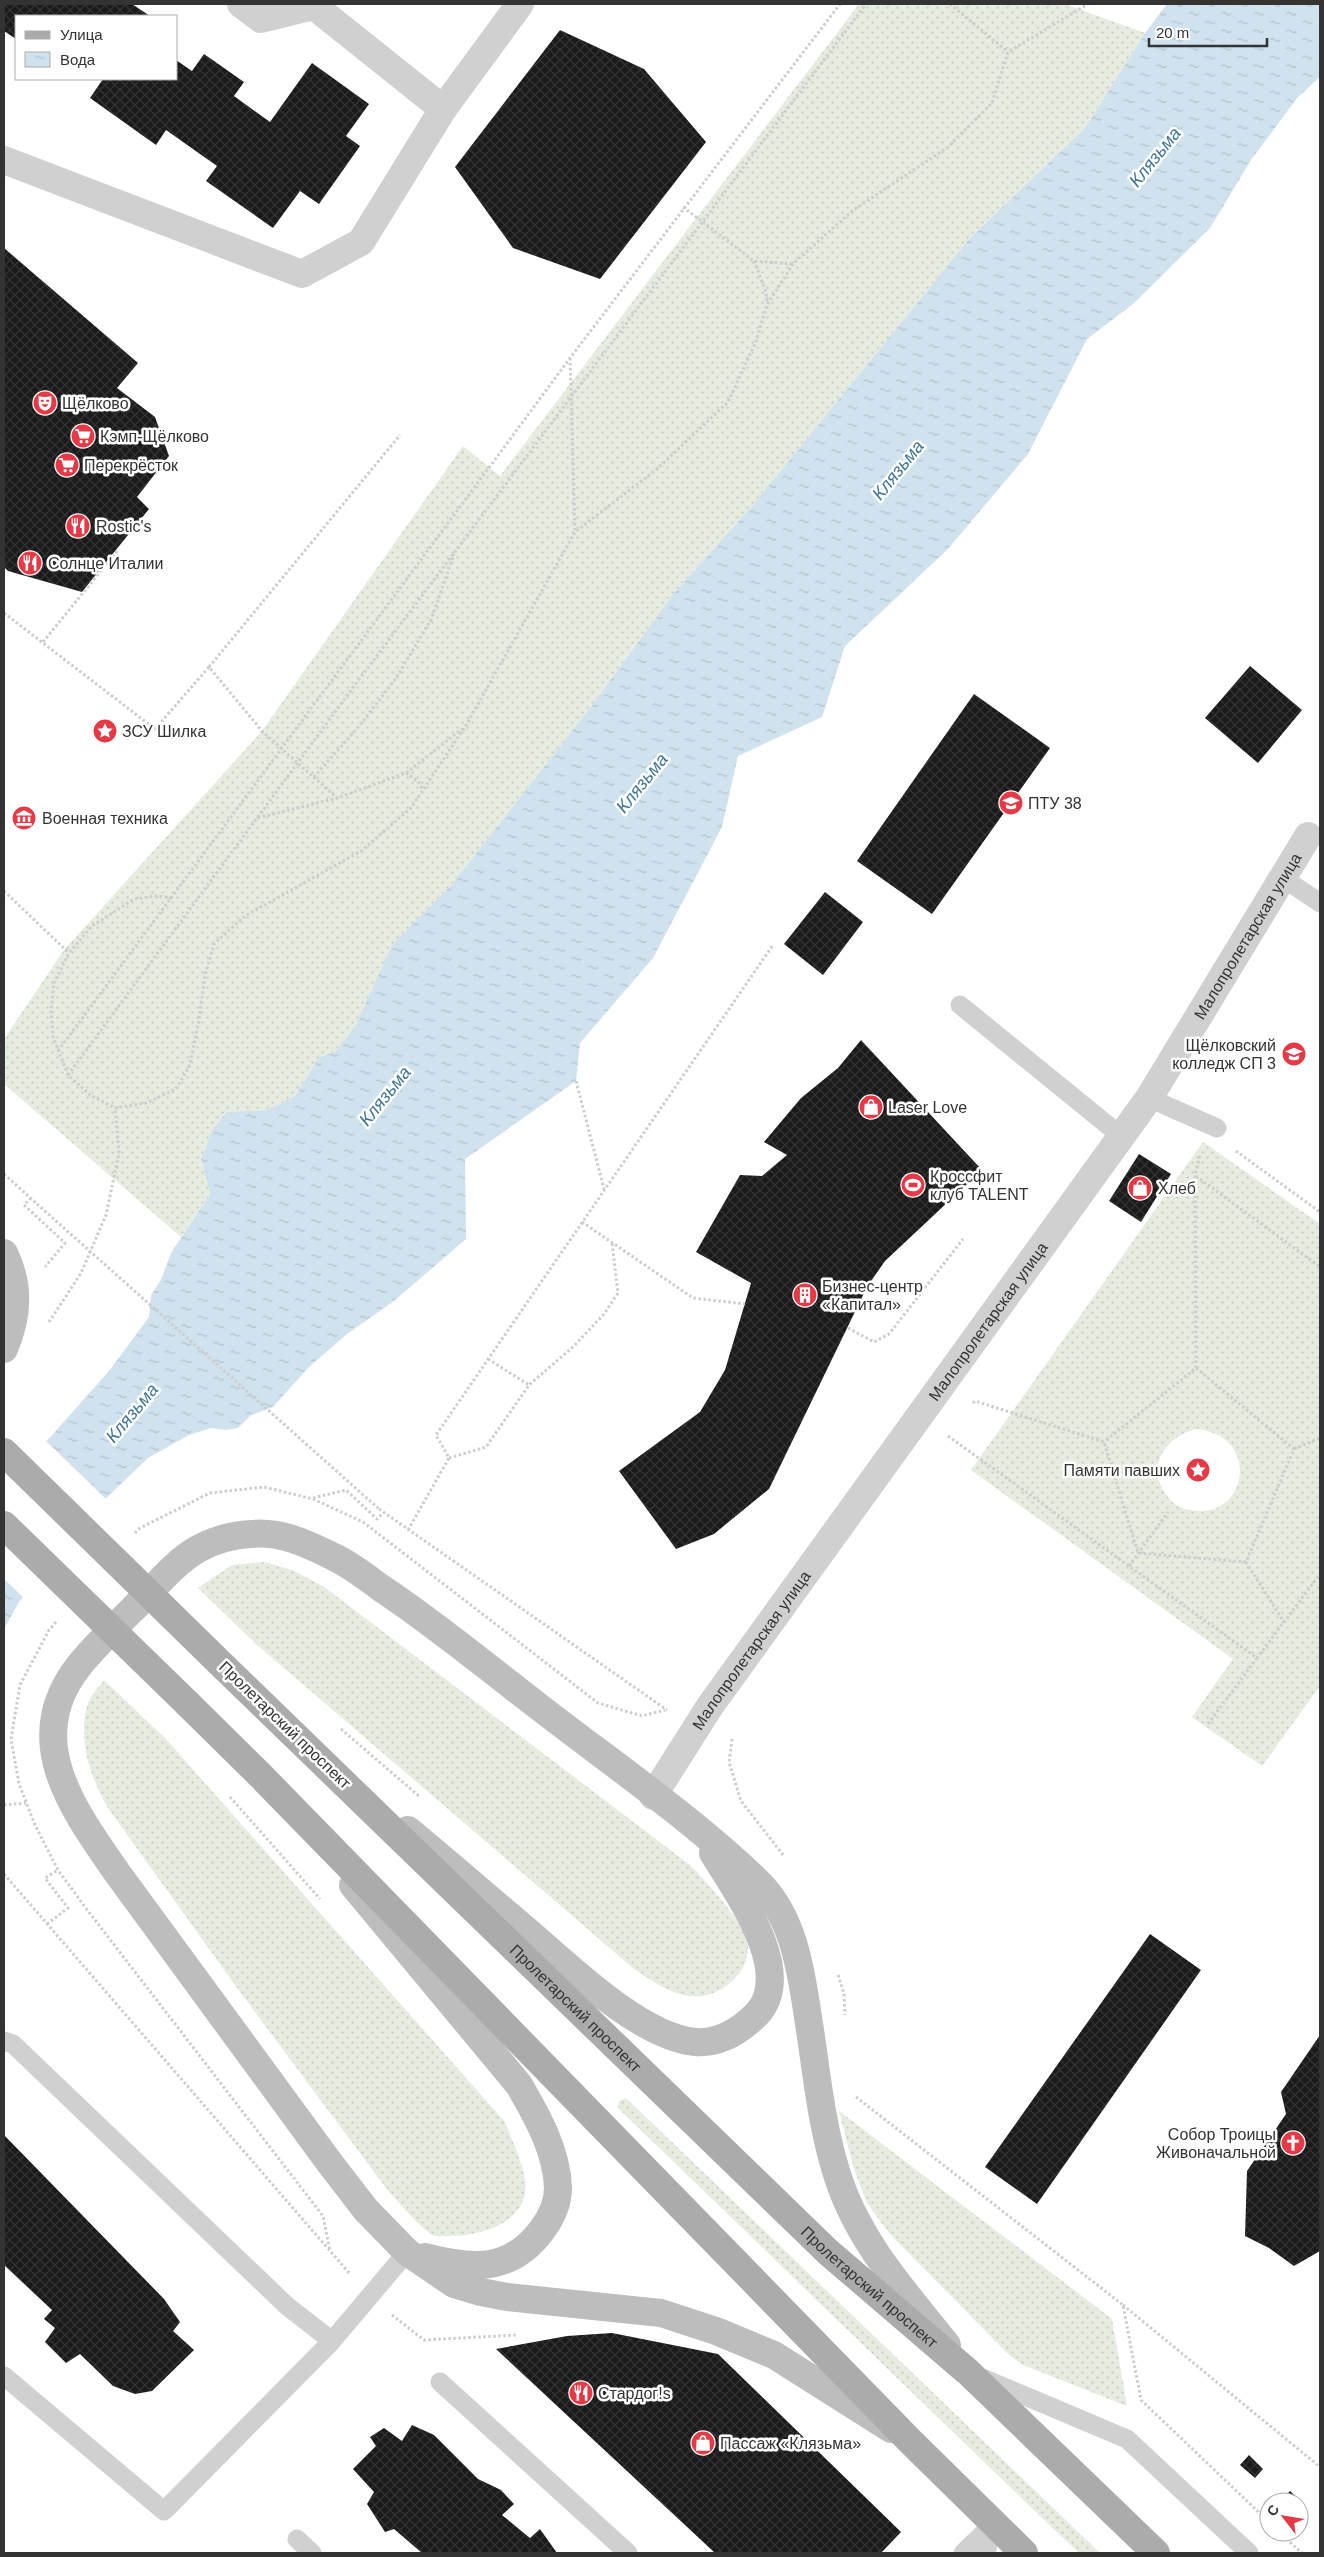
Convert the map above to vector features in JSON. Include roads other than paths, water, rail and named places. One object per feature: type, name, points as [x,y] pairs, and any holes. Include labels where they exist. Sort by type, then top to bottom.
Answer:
[{"type":"main road","points":[[4,1253],[15,1282],[16,1305],[13,1328],[4,1349]]},
{"type":"main road","name":"Пролетарский проспект","points":[[4,1452],[828,2252],[968,2372],[1156,2553]]},
{"type":"main road","points":[[4,1525],[260,1774],[910,2441],[1024,2553]]},
{"type":"main road","points":[[910,2441],[774,2355],[716,2330],[661,2313],[506,2297],[480,2292],[454,2284],[407,2252],[366,2210],[329,2162],[85,1827],[66,1792],[56,1766],[52,1730],[57,1706],[67,1683],[85,1658],[175,1567],[197,1550],[220,1539],[254,1533],[292,1537],[338,1559],[400,1600],[700,1833],[760,1884],[782,1917],[797,1956],[820,2095],[836,2171],[848,2204],[878,2259],[968,2372]]},
{"type":"main road","points":[[294,1732],[604,1996],[673,2038],[695,2042],[717,2041],[743,2029],[762,2009],[769,1992],[770,1966],[764,1946],[743,1903],[700,1833]]},
{"type":"main road","points":[[260,1774],[519,2085],[537,2117],[549,2146],[558,2189],[555,2205],[548,2221],[524,2251],[501,2262],[458,2266],[407,2252]]},
{"type":"street","points":[[241,4],[261,19],[314,6],[443,109]]},
{"type":"street","points":[[4,160],[302,274],[361,242],[443,109],[520,4]]},
{"type":"street","name":"Малопролетарская улица","points":[[653,1796],[710,1706],[1149,1098],[1308,836]]},
{"type":"lane","points":[[1283,878],[1320,903]]},
{"type":"lane","points":[[960,1006],[1120,1136]]},
{"type":"lane","points":[[1149,1098],[1217,1128]]},
{"type":"lane","points":[[4,2041],[13,2044],[287,2306],[332,2341]]},
{"type":"lane","points":[[4,2376],[164,2511],[332,2341],[407,2252]]},
{"type":"lane","points":[[968,2372],[1127,2439],[1248,2553]]},
{"type":"lane","points":[[440,2382],[628,2553]]},
{"type":"lane","points":[[963,2553],[993,2524]]},
{"type":"lane","points":[[986,2553],[993,2524]]},
{"type":"lane","points":[[297,2539],[312,2553]]},
{"type":"water","name":"Клязьма","points":[[1167,4],[1320,4],[1320,77],[1297,98],[1251,160],[1210,228],[1133,304],[1087,339],[1028,454],[948,549],[845,646],[822,717],[738,756],[722,827],[653,958],[580,1043],[576,1081],[465,1159],[466,1239],[394,1301],[347,1334],[308,1368],[273,1407],[251,1415],[238,1428],[226,1430],[211,1428],[189,1435],[148,1458],[101,1503],[19,1602],[4,1629],[4,1485],[109,1371],[149,1317],[151,1295],[161,1280],[171,1253],[210,1194],[201,1159],[213,1129],[226,1112],[268,1110],[295,1096],[319,1057],[335,1052],[354,1028],[392,945],[452,884],[590,708],[674,593],[752,506],[969,239],[1085,128],[1145,33]]},
{"type":"place","name":"Щёлково","points":[[45,403]]},
{"type":"place","name":"Кэмп-Щёлково","points":[[83,436]]},
{"type":"place","name":"Перекрёсток","points":[[67,465]]},
{"type":"place","name":"Rostic's","points":[[78,526]]},
{"type":"place","name":"Солнце Италии","points":[[30,563]]},
{"type":"place","name":"ЗСУ Шилка","points":[[105,731]]},
{"type":"place","name":"ПТУ 38","points":[[1011,803]]},
{"type":"place","name":"Военная техника","points":[[24,818]]},
{"type":"place","name":"Щёлковский колледж СП 3","points":[[1294,1054]]},
{"type":"place","name":"Laser Love","points":[[871,1107]]},
{"type":"place","name":"Кроссфит клуб TALENT","points":[[913,1185]]},
{"type":"place","name":"Хлеб","points":[[1140,1188]]},
{"type":"place","name":"Бизнес-центр «Капитал»","points":[[805,1295]]},
{"type":"place","name":"Памяти павших","points":[[1198,1470]]},
{"type":"place","name":"Собор Троицы Живоначальной","points":[[1293,2143]]},
{"type":"place","name":"Стардог!s","points":[[581,2393]]},
{"type":"place","name":"Пассаж «Клязьма»","points":[[703,2443]]}]
